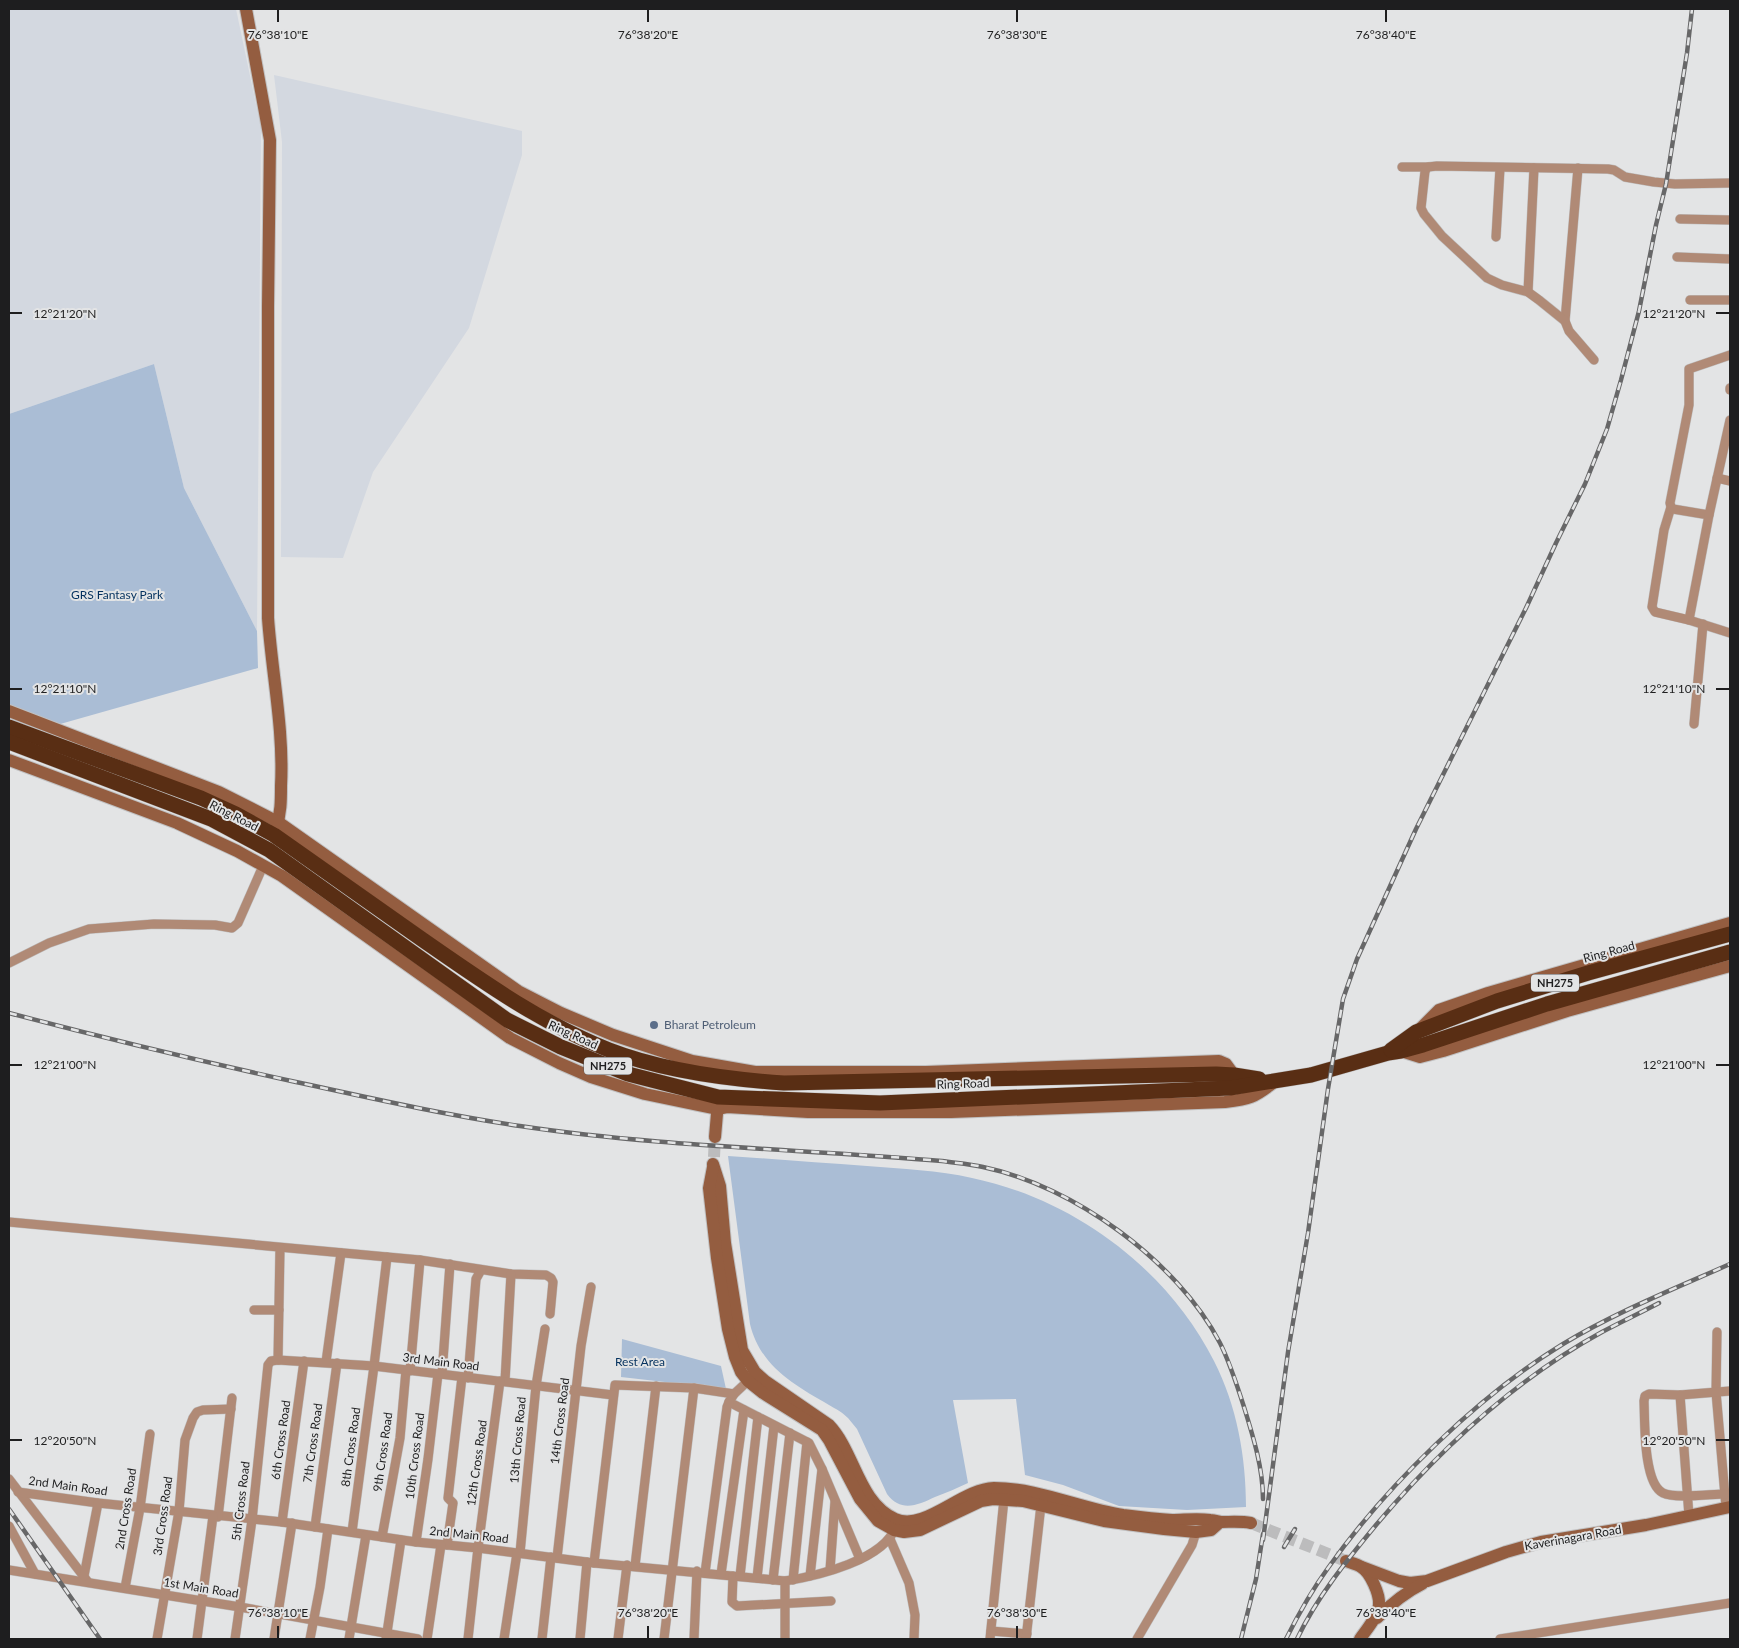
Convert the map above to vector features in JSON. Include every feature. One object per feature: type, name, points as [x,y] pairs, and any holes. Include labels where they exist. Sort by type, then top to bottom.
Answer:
[{"type":"highway","name":"Ring Road","points":[[9,727],[202,798],[236,814],[276,828],[515,1003],[559,1027],[610,1050],[665,1066],[718,1077],[784,1082],[1234,1075],[1260,1080],[1281,1081]]},
{"type":"highway","name":"Ring Road","points":[[9,742],[210,819],[269,850],[507,1020],[561,1047],[628,1074],[718,1103],[880,1103],[1230,1088],[1281,1081],[1312,1076],[1547,1004],[1730,952]]},
{"type":"highway","name":"Ring Road","points":[[1394,1052],[1416,1032],[1512,996],[1730,934]]},
{"type":"street","points":[[9,963],[49,942],[89,929],[154,924],[215,924],[232,928],[238,924],[264,866],[276,828],[280,809],[282,774],[281,737],[271,660],[268,618],[270,140],[246,9]]},
{"type":"street","points":[[1402,167],[1608,168],[1625,177],[1666,184],[1730,183]]},
{"type":"street","points":[[1428,167],[1425,171],[1421,208],[1430,223],[1487,278],[1502,285],[1528,292],[1565,321]]},
{"type":"street","points":[[1496,237],[1500,168]]},
{"type":"street","points":[[1528,292],[1534,168]]},
{"type":"street","points":[[1578,168],[1565,321],[1569,331],[1594,360]]},
{"type":"street","points":[[1680,219],[1730,220]]},
{"type":"street","points":[[1677,257],[1730,259]]},
{"type":"street","points":[[1690,300],[1730,300]]},
{"type":"street","points":[[1730,354],[1689,369],[1689,405],[1664,530],[1652,608],[1655,612],[1730,633]]},
{"type":"street","points":[[1689,620],[1730,420]]},
{"type":"street","points":[[1718,478],[1730,481]]},
{"type":"street","points":[[1670,507],[1709,515]]},
{"type":"street","points":[[1694,724],[1703,624]]},
{"type":"street","points":[[9,711],[219,792],[276,828]]},
{"type":"street","points":[[9,760],[177,823],[237,851],[282,876],[510,1038],[559,1063],[591,1077],[645,1094],[718,1103],[715,1137]]},
{"type":"street","points":[[1416,1032],[1439,1010],[1447,1007],[1548,974],[1730,923]]},
{"type":"street","points":[[1394,1052],[1420,1057],[1436,1053],[1567,1011],[1730,966]]},
{"type":"street","points":[[914,1639],[915,1615],[909,1583],[894,1530],[887,1514],[872,1499],[861,1482],[836,1432],[829,1425],[765,1381],[755,1372],[742,1350],[725,1243],[720,1186],[713,1160],[709,1188],[728,1329],[741,1372],[748,1382],[822,1430],[860,1499],[878,1521],[894,1530],[904,1532],[920,1530],[980,1501],[1004,1499],[1041,1505],[1129,1526],[1196,1532],[1211,1530],[1220,1522]]},
{"type":"street","points":[[9,1222],[420,1260],[511,1274],[546,1275],[553,1282],[550,1314]]},
{"type":"street","points":[[278,1360],[280,1248]]},
{"type":"street","points":[[326,1362],[341,1253]]},
{"type":"street","name":"8th Cross Road","points":[[352,1532],[387,1257]]},
{"type":"street","name":"9th Cross Road","points":[[382,1537],[400,1438],[420,1260]]},
{"type":"street","name":"10th Cross Road","points":[[416,1542],[440,1374],[450,1264]]},
{"type":"street","points":[[427,1639],[453,1503],[448,1498],[452,1464],[474,1308],[476,1279],[481,1270]]},
{"type":"street","name":"12th Cross Road","points":[[468,1639],[478,1548],[503,1381],[511,1274]]},
{"type":"street","name":"14th Cross Road","points":[[542,1639],[591,1287]]},
{"type":"street","points":[[254,1310],[279,1310]]},
{"type":"street","name":"13th Cross Road","points":[[504,1639],[519,1553],[536,1386],[545,1329]]},
{"type":"street","points":[[1717,1332],[1716,1392],[1725,1494],[1728,1507]]},
{"type":"street","name":"3rd Main Road","points":[[268,1365],[271,1361],[278,1360],[374,1366],[612,1395]]},
{"type":"street","name":"6th Cross Road","points":[[274,1639],[304,1361]]},
{"type":"street","name":"7th Cross Road","points":[[315,1527],[337,1363]]},
{"type":"street","name":"5th Cross Road","points":[[235,1639],[252,1520],[268,1365]]},
{"type":"street","points":[[694,1639],[701,1572],[727,1408],[732,1398],[748,1382]]},
{"type":"street","points":[[580,1639],[612,1395],[615,1385],[694,1388],[732,1398],[744,1410],[807,1442],[822,1469],[860,1559]]},
{"type":"street","points":[[618,1639],[631,1566],[656,1386]]},
{"type":"street","points":[[664,1639],[694,1388]]},
{"type":"street","points":[[1725,1494],[1688,1496],[1663,1493],[1654,1484],[1648,1465],[1644,1401],[1645,1396],[1649,1394],[1680,1395],[1730,1391]]},
{"type":"street","points":[[1680,1395],[1689,1516]]},
{"type":"street","points":[[197,1639],[232,1398]]},
{"type":"street","name":"3rd Cross Road","points":[[157,1639],[179,1511],[185,1440],[197,1412],[231,1408]]},
{"type":"street","points":[[721,1574],[744,1410]]},
{"type":"street","points":[[758,1417],[734,1604],[737,1606],[831,1602]]},
{"type":"street","points":[[757,1578],[774,1426]]},
{"type":"street","points":[[773,1580],[790,1433]]},
{"type":"street","name":"2nd Cross Road","points":[[125,1588],[140,1508],[150,1434]]},
{"type":"street","points":[[785,1639],[785,1603],[807,1442]]},
{"type":"street","points":[[810,1576],[822,1469]]},
{"type":"street","points":[[9,1479],[86,1579]]},
{"type":"street","points":[[894,1530],[910,1522],[921,1520],[964,1496],[992,1488],[1029,1492],[1091,1509],[1120,1514],[1172,1520],[1243,1521],[1251,1523]]},
{"type":"street","name":"2nd Main Road","points":[[18,1492],[98,1504],[287,1523],[416,1542],[773,1580],[789,1580],[810,1576],[860,1559],[873,1553],[894,1530]]},
{"type":"street","points":[[830,1570],[835,1499]]},
{"type":"street","points":[[1004,1499],[990,1635],[1026,1636],[1041,1505]]},
{"type":"street","points":[[86,1579],[98,1504]]},
{"type":"street","name":"Kaverinagara Road","points":[[1346,1561],[1399,1581],[1410,1583],[1427,1581],[1506,1552],[1540,1542],[1646,1526],[1728,1507]]},
{"type":"street","points":[[9,1526],[34,1574]]},
{"type":"street","points":[[310,1639],[328,1529]]},
{"type":"street","points":[[1137,1639],[1192,1545],[1196,1532]]},
{"type":"street","points":[[349,1639],[366,1535]]},
{"type":"street","points":[[387,1636],[401,1540]]},
{"type":"street","points":[[1362,1567],[1374,1584],[1379,1600],[1379,1606],[1370,1625]]},
{"type":"street","name":"1st Main Road","points":[[9,1570],[86,1579],[202,1602],[351,1627],[387,1636],[418,1639]]},
{"type":"street","points":[[1360,1639],[1370,1625],[1392,1603],[1406,1592],[1427,1581]]},
{"type":"street","points":[[1500,1639],[1530,1637],[1730,1603]]},
{"type":"shaded area","points":[[9,9],[236,9],[261,128],[257,631],[184,488],[154,364],[9,414]]},
{"type":"shaded area","points":[[274,75],[522,131],[522,155],[469,328],[373,472],[343,558],[281,557],[282,142]]},
{"type":"green space","name":"GRS Fantasy Park","points":[[154,364],[184,488],[257,631],[258,668],[32,732],[9,724],[9,414]]},
{"type":"green space","points":[[728,1156],[946,1173],[1009,1188],[1046,1202],[1081,1221],[1113,1243],[1143,1268],[1171,1296],[1194,1327],[1214,1361],[1229,1396],[1239,1432],[1246,1488],[1246,1507],[1187,1510],[1119,1506],[1063,1485],[1025,1475],[1016,1399],[953,1400],[968,1483],[916,1505],[898,1504],[892,1500],[887,1494],[857,1429],[848,1418],[780,1373],[770,1363],[755,1339],[750,1324]]},
{"type":"green space","name":"Rest Area","points":[[622,1339],[721,1366],[726,1389],[621,1377]]},
{"type":"tunnel","points":[[714,1157],[715,1137]]},
{"type":"tunnel","points":[[1251,1523],[1346,1561]]},
{"type":"railway","points":[[1263,1540],[1288,1352],[1343,999],[1357,959],[1416,829],[1526,608],[1585,484],[1607,429],[1639,311],[1666,184],[1687,53],[1692,9]]},
{"type":"railway","points":[[9,1013],[188,1058],[408,1106],[492,1122],[625,1139],[942,1161],[978,1166],[1018,1177],[1052,1191],[1087,1209],[1120,1231],[1150,1256],[1178,1284],[1201,1313],[1220,1343],[1239,1391],[1257,1452],[1263,1487],[1263,1499]]},
{"type":"railway","points":[[1286,1639],[1316,1585],[1351,1537],[1405,1475],[1467,1416],[1531,1365],[1583,1332],[1624,1311],[1730,1264]]},
{"type":"railway","points":[[1297,1639],[1323,1594],[1354,1552],[1400,1497],[1452,1443],[1509,1394],[1570,1351],[1602,1332],[1659,1303]]},
{"type":"railway","points":[[9,1509],[100,1639]]},
{"type":"railway","points":[[1284,1547],[1295,1529]]},
{"type":"railway","points":[[1241,1639],[1256,1579],[1263,1534]]},
{"type":"place","name":"Bharat Petroleum","points":[[654,1025]]}]
